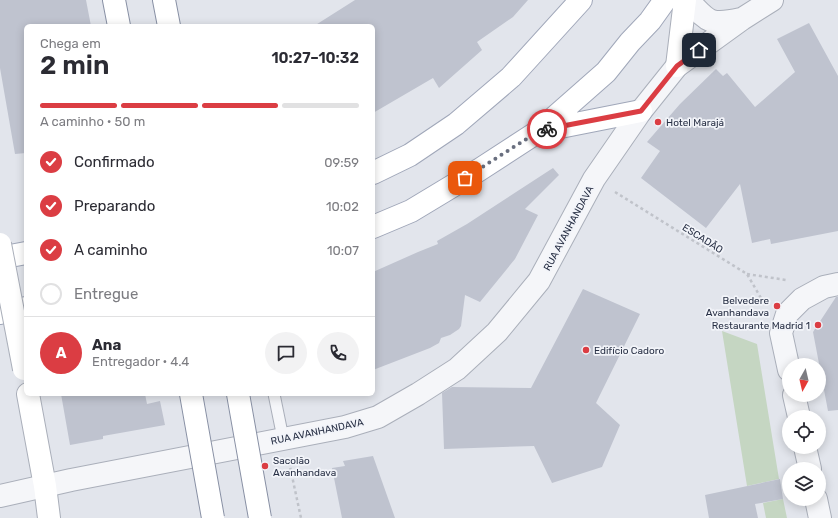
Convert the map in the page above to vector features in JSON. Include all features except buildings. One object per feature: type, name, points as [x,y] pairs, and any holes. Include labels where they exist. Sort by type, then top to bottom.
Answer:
[{"type":"main road","points":[[114,0],[119,24]]},
{"type":"main road","points":[[164,0],[169,24]]},
{"type":"main road","points":[[174,0],[174,24]]},
{"type":"main road","points":[[375,172],[410,155],[456,124],[511,77],[581,0]]},
{"type":"main road","points":[[375,226],[411,211],[479,170],[539,131],[606,72],[630,42],[650,21],[665,0]]},
{"type":"main road","points":[[677,66],[686,0]]},
{"type":"main road","points":[[539,131],[641,111]]},
{"type":"main road","points":[[0,244],[24,370]]},
{"type":"main road","points":[[0,258],[24,254]]},
{"type":"main road","points":[[0,313],[24,308]]},
{"type":"main road","points":[[28,396],[45,486],[49,518]]},
{"type":"main road","points":[[191,396],[213,518]]},
{"type":"main road","points":[[238,396],[260,518]]},
{"type":"street","name":"RUA AVANHANDAVA","points":[[686,0],[704,18],[716,23],[742,19]]},
{"type":"street","name":"RUA AVANHANDAVA","points":[[0,496],[71,480],[344,427],[378,417],[457,369],[497,332],[539,281],[594,179],[641,111],[677,66],[742,19],[772,0]]},
{"type":"street","points":[[786,358],[781,333],[787,314],[802,299],[831,285]]},
{"type":"street","points":[[817,506],[820,518]]},
{"type":"lane","points":[[274,396],[283,438]]},
{"type":"path","name":"ESCADÃO","points":[[594,179],[747,274],[781,333]]},
{"type":"path","points":[[283,438],[301,518]]},
{"type":"green space","points":[[722,331],[757,344],[779,479],[747,486]]},
{"type":"green space","points":[[782,499],[782,506],[784,506],[787,518],[766,518],[763,503]]},
{"type":"way so far","points":[[465,178],[539,131],[547,129]]},
{"type":"place","name":"Hotel Marajá","points":[[658,122]]},
{"type":"place","name":"Belvedere Avanhandava","points":[[777,306]]},
{"type":"place","name":"Restaurante Madrid 1","points":[[818,325]]},
{"type":"place","name":"Edifício Cadoro","points":[[586,350]]},
{"type":"place","name":"Sacolão Avanhandava","points":[[265,466]]},
{"type":"route","points":[[547,129],[641,111],[677,66],[699,50]]}]
